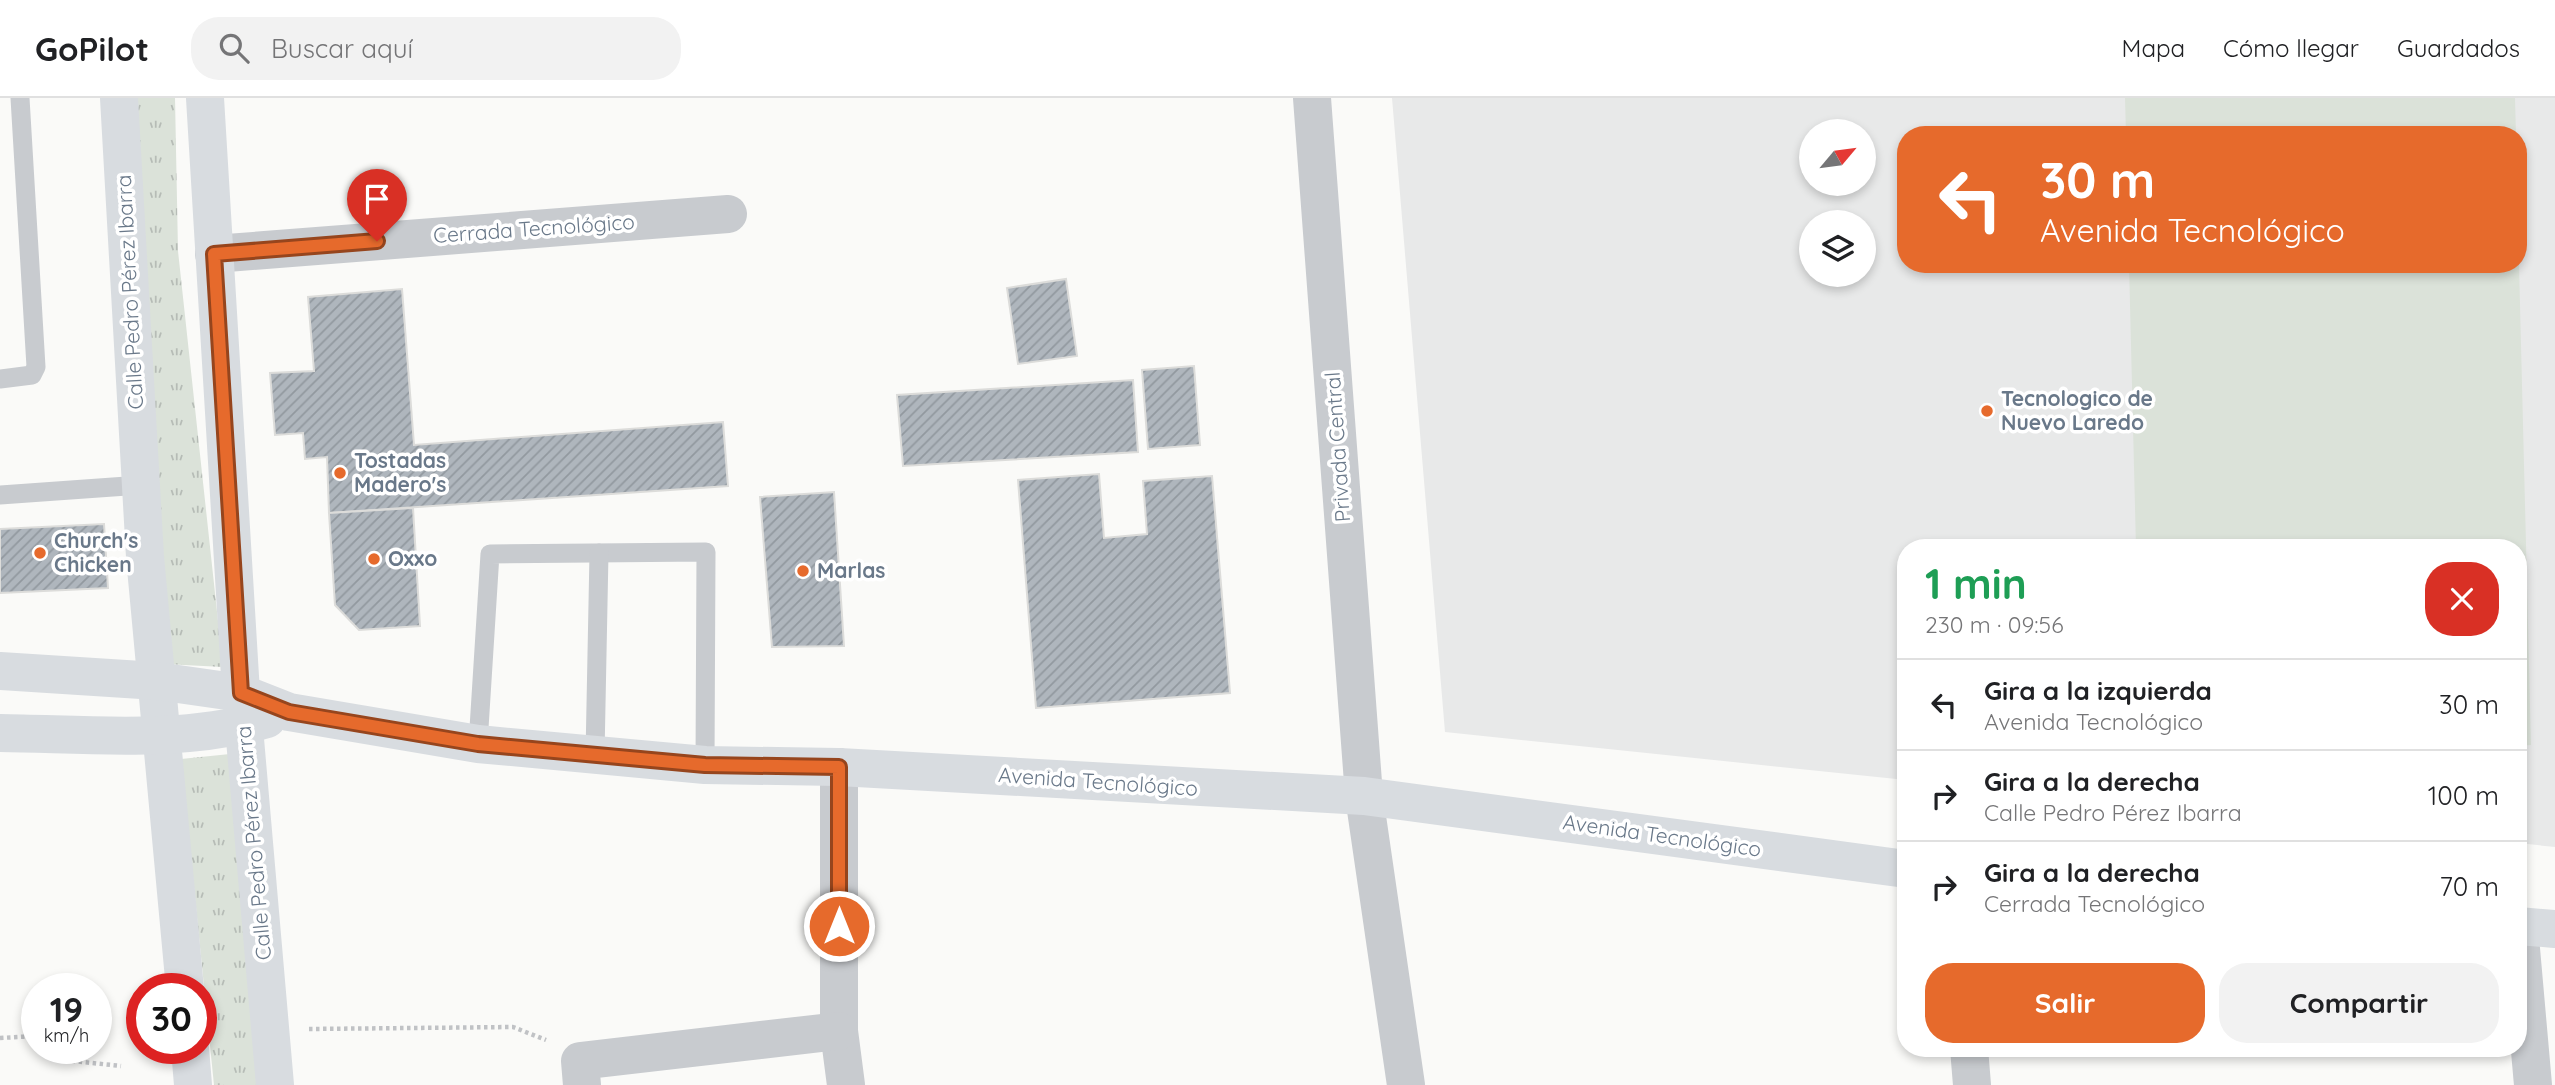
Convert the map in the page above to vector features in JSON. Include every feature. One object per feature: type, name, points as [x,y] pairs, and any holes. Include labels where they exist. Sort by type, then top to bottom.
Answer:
[{"type":"street","name":"Calle Pedro Pérez Ibarra","points":[[119,98],[141,485],[184,973]]},
{"type":"street","name":"Calle Pedro Pérez Ibarra","points":[[205,98],[243,709],[275,1085]]},
{"type":"street","name":"Privada Central","points":[[1312,98],[1364,796],[1406,1085]]},
{"type":"street","name":"Cerrada Tecnológico","points":[[214,254],[728,214]]},
{"type":"street","points":[[0,671],[157,681],[243,709]]},
{"type":"street","name":"Avenida Tecnológico","points":[[0,733],[163,736],[243,709],[289,712],[478,744],[705,765],[839,767],[1364,796],[1897,868]]},
{"type":"street","points":[[839,767],[839,1031],[846,1085]]},
{"type":"street","points":[[2527,927],[2555,929]]},
{"type":"street","points":[[2527,1021],[2533,1085]]},
{"type":"street","points":[[581,1073],[839,1031]]},
{"type":"street","points":[[1970,1057],[1972,1085]]},
{"type":"street","points":[[192,1064],[194,1085]]},
{"type":"lane","points":[[0,379],[32,375],[36,367],[20,98]]},
{"type":"lane","points":[[0,495],[141,485]]},
{"type":"lane","points":[[478,744],[490,554],[706,552],[705,765]]},
{"type":"lane","points":[[595,755],[599,553]]},
{"type":"path","points":[[271,1029],[513,1027],[546,1039],[581,1073]]},
{"type":"path","points":[[0,1038],[21,1037]]},
{"type":"path","points":[[102,1064],[121,1066]]},
{"type":"shaded area","name":"Tecnologico de Nuevo Laredo","points":[[1392,98],[2555,98],[2555,847],[2527,844],[2527,539],[1897,539],[1897,779],[1445,732]]},
{"type":"green space","points":[[133,98],[175,98],[178,251],[223,667],[164,664]]},
{"type":"green space","points":[[2125,98],[2515,98],[2516,126],[2126,126]]},
{"type":"green space","points":[[2129,273],[2519,273],[2526,539],[2136,539]]},
{"type":"green space","points":[[2527,585],[2531,745],[2527,745]]},
{"type":"green space","points":[[230,754],[259,1085],[214,1085],[212,1064],[217,1064],[217,973],[203,973],[181,759]]},
{"type":"building","points":[[1066,279],[1077,356],[1018,364],[1007,288]]},
{"type":"building","points":[[402,289],[414,445],[723,422],[728,486],[329,513],[327,457],[305,459],[303,433],[275,435],[270,373],[314,371],[308,297]]},
{"type":"building","points":[[1194,366],[1200,445],[1148,449],[1142,370]]},
{"type":"building","points":[[1133,380],[1138,452],[903,466],[897,395]]},
{"type":"building","points":[[1099,474],[1104,538],[1147,534],[1143,481],[1212,476],[1230,693],[1036,708],[1018,480]]},
{"type":"building","name":"Marlas","points":[[834,492],[844,646],[772,647],[760,497]]},
{"type":"building","name":"Oxxo","points":[[413,508],[420,626],[359,630],[335,605],[329,513]]},
{"type":"building","points":[[104,524],[108,588],[0,593],[0,529]]},
{"type":"place","name":"Tecnologico de Nuevo Laredo","points":[[1987,411]]},
{"type":"place","name":"Tostadas Madero's","points":[[340,473]]},
{"type":"place","name":"Church's Chicken","points":[[40,553]]},
{"type":"place","name":"Oxxo","points":[[374,559]]},
{"type":"place","name":"Marlas","points":[[803,571]]},
{"type":"route","points":[[377,241],[214,254],[241,693],[289,712],[478,744],[705,765],[839,767],[839,926]]}]
